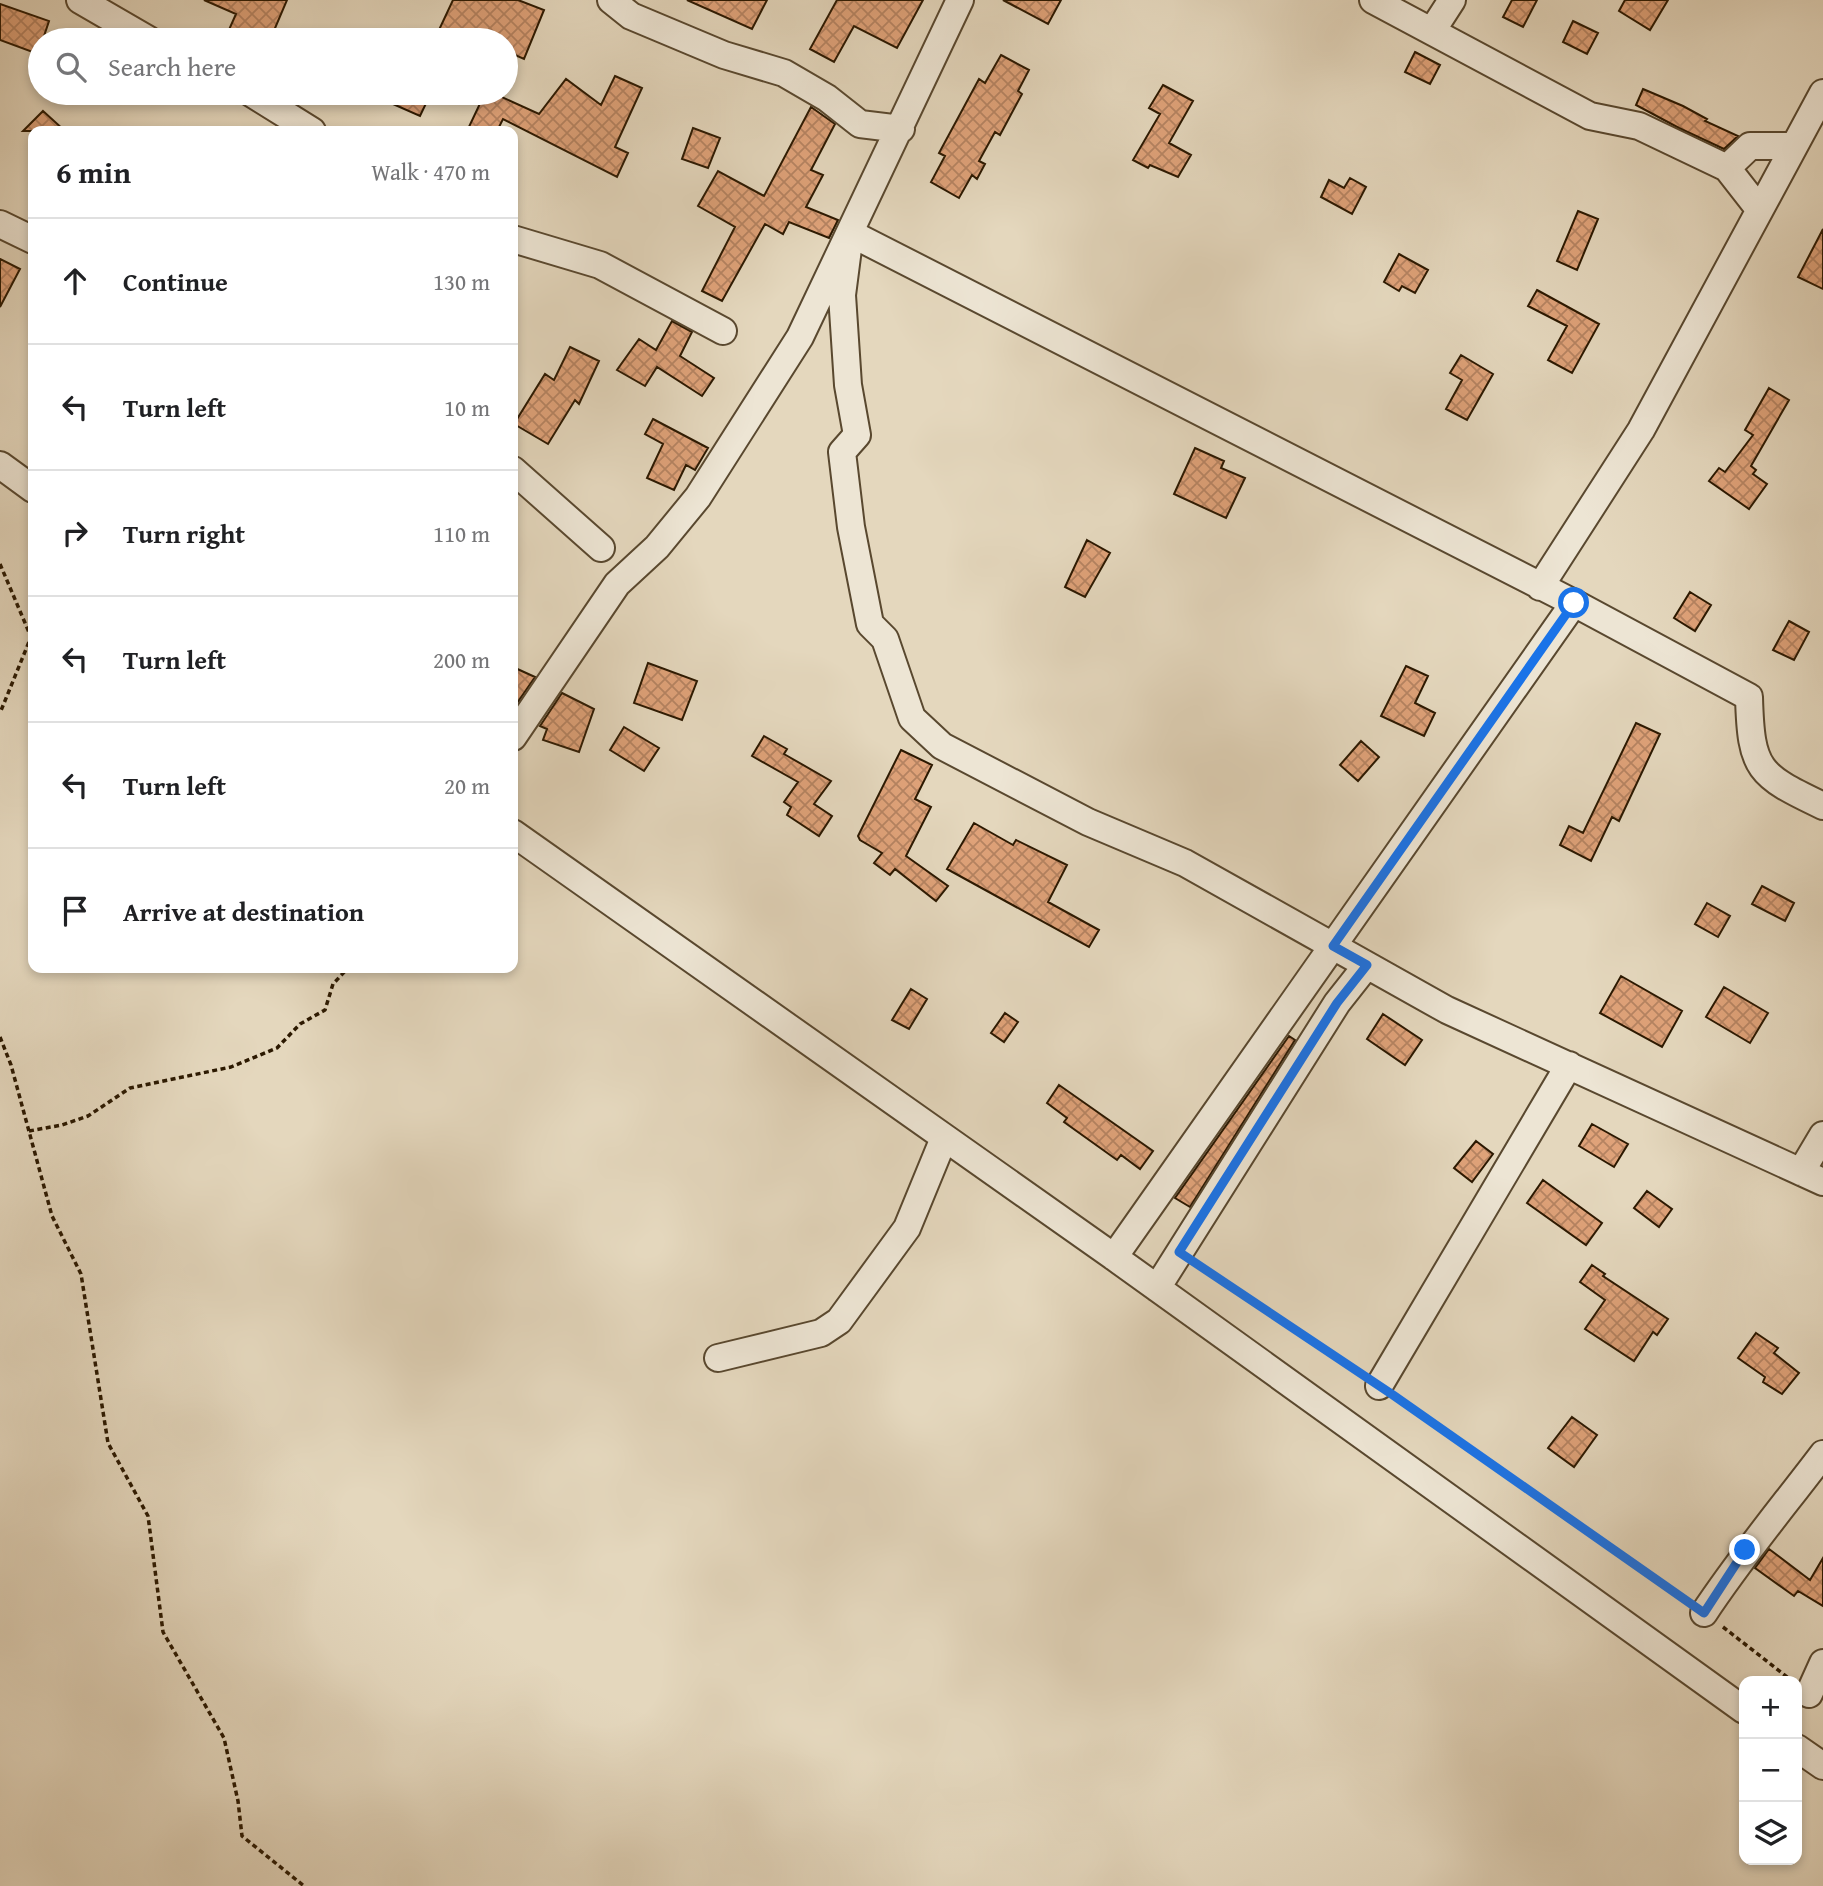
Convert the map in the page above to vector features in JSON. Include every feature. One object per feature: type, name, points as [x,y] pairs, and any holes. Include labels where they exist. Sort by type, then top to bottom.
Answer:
[{"type":"street","points":[[80,0],[128,28]]},
{"type":"street","points":[[611,0],[631,16],[724,55],[784,73],[827,98],[860,124],[901,128]]},
{"type":"street","points":[[518,730],[617,584],[657,547],[698,497],[800,337],[961,0]]},
{"type":"street","points":[[1373,0],[1590,116],[1639,126],[1727,168],[1759,209]]},
{"type":"street","points":[[1432,31],[1452,0]]},
{"type":"street","points":[[1540,587],[1641,430],[1823,93]]},
{"type":"street","points":[[270,105],[304,126]]},
{"type":"street","points":[[1727,168],[1750,146],[1793,146]]},
{"type":"street","points":[[0,224],[28,238]]},
{"type":"street","points":[[850,233],[1574,603],[1748,696],[1749,724],[1758,765],[1781,785],[1823,806]]},
{"type":"street","points":[[850,233],[842,295],[848,384],[857,435],[842,452],[844,479],[870,624],[884,639],[912,718],[954,752],[1088,822],[1185,863],[1447,1010],[1812,1177],[1823,1135]]},
{"type":"street","points":[[518,240],[600,265],[723,331]]},
{"type":"street","points":[[0,465],[28,485]]},
{"type":"street","points":[[518,474],[601,548]]},
{"type":"street","points":[[1114,1257],[1574,603]]},
{"type":"street","points":[[518,837],[1114,1257],[1739,1706]]},
{"type":"street","points":[[1157,1288],[1337,1003],[1367,965]]},
{"type":"street","points":[[1379,1386],[1569,1065]]},
{"type":"street","points":[[718,1358],[821,1333],[839,1321],[907,1228],[944,1138]]},
{"type":"street","points":[[1704,1613],[1745,1550],[1778,1515],[1823,1454]]},
{"type":"street","points":[[1802,1686],[1823,1663]]},
{"type":"street","points":[[1802,1751],[1823,1766]]},
{"type":"path","points":[[0,564],[28,629]]},
{"type":"path","points":[[0,713],[28,647]]},
{"type":"path","points":[[28,1131],[62,1125],[88,1115],[130,1088],[231,1066],[277,1048],[300,1024],[325,1010],[333,984],[343,973]]},
{"type":"path","points":[[0,1037],[11,1065],[52,1216],[81,1274],[108,1443],[148,1516],[163,1632],[223,1738],[238,1801],[242,1836],[304,1886]]},
{"type":"path","points":[[1179,1252],[1379,1386],[1704,1613],[1787,1676]]},
{"type":"building","points":[[204,0],[287,0],[275,28],[230,28],[236,14]]},
{"type":"building","points":[[453,0],[518,0],[544,10],[524,59],[518,56],[518,28],[440,28]]},
{"type":"building","points":[[687,0],[767,0],[752,29]]},
{"type":"building","points":[[837,0],[923,0],[897,48],[854,26],[834,62],[810,49]]},
{"type":"building","points":[[1003,0],[1061,0],[1048,24]]},
{"type":"building","points":[[1512,0],[1537,0],[1523,27],[1503,17]]},
{"type":"building","points":[[1625,0],[1668,0],[1650,30],[1619,11]]},
{"type":"building","points":[[0,4],[49,21],[47,28],[28,28],[28,50],[0,40]]},
{"type":"building","points":[[1573,21],[1598,33],[1587,54],[1563,42]]},
{"type":"building","points":[[1415,52],[1440,65],[1430,84],[1405,72]]},
{"type":"building","points":[[1001,55],[1029,70],[1018,91],[1022,94],[1000,135],[995,132],[979,161],[985,164],[977,179],[972,175],[959,198],[931,182],[945,156],[939,153],[979,79],[985,83]]},
{"type":"building","points":[[615,76],[642,88],[615,147],[628,153],[617,177],[503,119],[500,126],[469,126],[479,105],[518,104],[539,114],[566,79],[601,105]]},
{"type":"building","points":[[1163,85],[1193,101],[1169,143],[1191,155],[1178,177],[1150,165],[1148,168],[1133,160],[1160,114],[1149,108]]},
{"type":"building","points":[[1643,89],[1683,106],[1707,119],[1705,121],[1738,136],[1724,149],[1679,128],[1636,105]]},
{"type":"building","points":[[395,105],[425,105],[420,116]]},
{"type":"building","points":[[811,107],[835,124],[811,170],[823,175],[806,207],[838,220],[829,238],[789,222],[783,234],[765,224],[722,301],[702,291],[735,227],[698,206],[718,171],[764,196]]},
{"type":"building","points":[[43,111],[60,126],[28,126]]},
{"type":"building","points":[[693,128],[720,138],[708,168],[682,159]]},
{"type":"building","points":[[1350,178],[1366,187],[1352,214],[1321,197],[1329,180],[1344,188]]},
{"type":"building","points":[[1578,211],[1598,219],[1577,270],[1557,261]]},
{"type":"building","points":[[1823,229],[1823,289],[1798,277]]},
{"type":"building","points":[[1399,254],[1428,270],[1415,293],[1402,286],[1399,291],[1384,282]]},
{"type":"building","points":[[0,259],[20,269],[0,307]]},
{"type":"building","points":[[1537,290],[1599,324],[1572,373],[1548,360],[1567,326],[1528,306]]},
{"type":"building","points":[[672,321],[692,332],[680,356],[714,378],[702,396],[657,367],[645,386],[617,370],[639,339],[656,350]]},
{"type":"building","points":[[570,347],[599,361],[579,404],[575,400],[548,444],[518,426],[518,418],[545,374],[554,380]]},
{"type":"building","points":[[1461,355],[1493,374],[1467,420],[1446,409],[1462,380],[1450,373]]},
{"type":"building","points":[[1769,388],[1789,400],[1751,466],[1756,470],[1753,474],[1767,484],[1749,509],[1709,481],[1719,468],[1725,472],[1753,435],[1745,430]]},
{"type":"building","points":[[653,419],[708,448],[695,470],[686,465],[674,490],[647,478],[663,444],[645,434]]},
{"type":"building","points":[[1195,448],[1224,461],[1221,468],[1245,478],[1226,518],[1174,494]]},
{"type":"building","points":[[1087,540],[1110,553],[1085,597],[1065,587]]},
{"type":"building","points":[[1690,592],[1711,605],[1695,631],[1674,618]]},
{"type":"building","points":[[1789,621],[1809,632],[1794,660],[1773,650]]},
{"type":"building","points":[[648,663],[697,681],[682,720],[634,703]]},
{"type":"building","points":[[1406,666],[1428,676],[1415,703],[1435,713],[1424,736],[1381,716]]},
{"type":"building","points":[[518,669],[535,677],[518,702]]},
{"type":"building","points":[[562,693],[594,709],[579,752],[543,740],[547,729],[540,726]]},
{"type":"building","points":[[1636,723],[1660,734],[1619,821],[1612,817],[1591,861],[1560,845],[1569,826],[1583,833]]},
{"type":"building","points":[[624,727],[659,748],[644,771],[610,750]]},
{"type":"building","points":[[764,736],[787,749],[784,754],[831,781],[814,804],[832,816],[819,836],[787,815],[791,807],[784,802],[798,782],[752,756]]},
{"type":"building","points":[[1361,741],[1379,757],[1358,781],[1340,765]]},
{"type":"building","points":[[901,750],[932,765],[915,799],[931,807],[906,856],[948,886],[936,901],[895,869],[890,875],[874,863],[882,853],[860,840],[858,836]]},
{"type":"building","points":[[974,823],[1013,845],[1016,840],[1067,865],[1048,902],[1099,930],[1089,947],[947,869]]},
{"type":"building","points":[[1762,886],[1794,903],[1785,921],[1752,904]]},
{"type":"building","points":[[1707,903],[1730,916],[1718,937],[1695,924]]},
{"type":"building","points":[[1621,976],[1682,1011],[1662,1047],[1600,1013]]},
{"type":"building","points":[[1724,987],[1768,1013],[1750,1043],[1706,1017]]},
{"type":"building","points":[[911,989],[927,999],[909,1029],[892,1020]]},
{"type":"building","points":[[1005,1013],[1018,1022],[1004,1042],[991,1033]]},
{"type":"building","points":[[1383,1014],[1422,1040],[1405,1065],[1367,1039]]},
{"type":"building","points":[[1289,1036],[1295,1040],[1190,1207],[1175,1198]]},
{"type":"building","points":[[1059,1085],[1153,1151],[1140,1169],[1121,1155],[1117,1160],[1064,1122],[1067,1118],[1047,1103]]},
{"type":"building","points":[[1592,1124],[1628,1144],[1614,1167],[1579,1146]]},
{"type":"building","points":[[1476,1141],[1493,1154],[1472,1182],[1454,1168]]},
{"type":"building","points":[[1543,1180],[1602,1223],[1586,1245],[1527,1203]]},
{"type":"building","points":[[1647,1191],[1672,1209],[1659,1227],[1634,1208]]},
{"type":"building","points":[[1592,1265],[1605,1274],[1603,1276],[1668,1319],[1657,1335],[1653,1332],[1634,1361],[1585,1329],[1605,1300],[1580,1282]]},
{"type":"building","points":[[1756,1333],[1778,1348],[1774,1353],[1799,1373],[1782,1394],[1763,1382],[1765,1377],[1738,1358]]},
{"type":"building","points":[[1572,1417],[1597,1435],[1574,1467],[1548,1448]]},
{"type":"building","points":[[1769,1549],[1810,1580],[1823,1558],[1823,1606],[1798,1591],[1794,1596],[1755,1568]]},
{"type":"route","points":[[1574,603],[1333,946],[1367,965],[1337,1003],[1179,1252],[1393,1395],[1704,1613],[1745,1550]]}]
